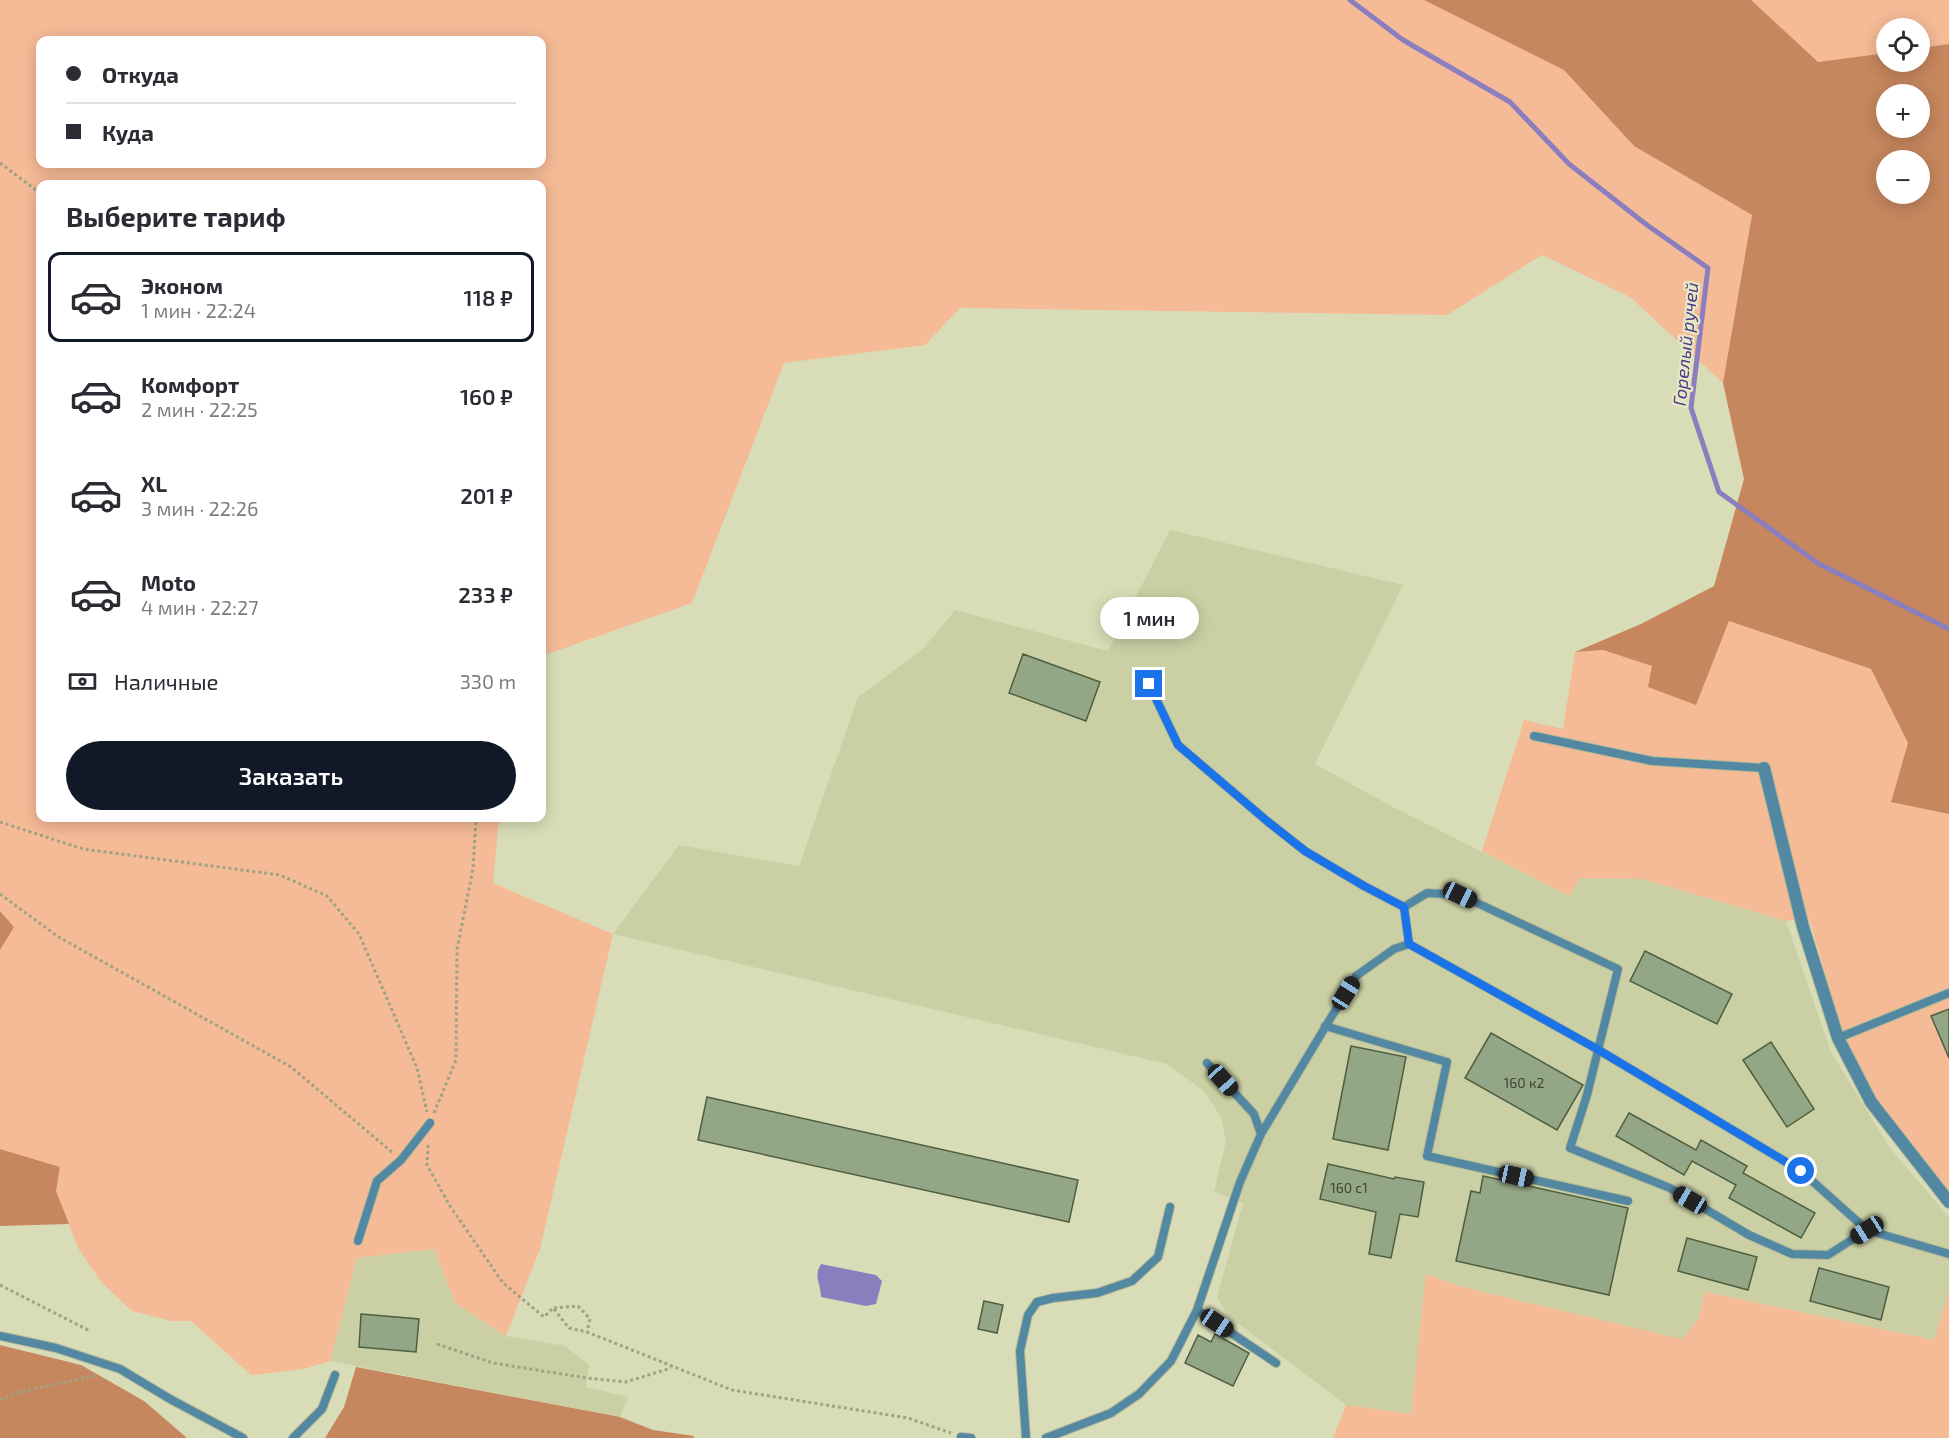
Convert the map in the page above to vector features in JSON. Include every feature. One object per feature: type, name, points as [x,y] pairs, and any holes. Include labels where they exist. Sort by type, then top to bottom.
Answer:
[{"type":"street","points":[[1764,768],[1803,927],[1838,1038],[1871,1102],[1949,1202]]},
{"type":"lane","points":[[1149,684],[1178,745],[1305,851],[1404,907]]},
{"type":"lane","points":[[1534,736],[1652,761],[1764,768]]},
{"type":"lane","points":[[1404,907],[1427,892],[1460,895],[1618,969],[1587,1095],[1570,1148],[1670,1188],[1749,1235],[1792,1254],[1828,1254],[1867,1230]]},
{"type":"lane","points":[[1404,907],[1409,944]]},
{"type":"lane","points":[[1046,1438],[1062,1435],[1112,1413],[1139,1394],[1171,1361],[1197,1310],[1240,1182],[1261,1134],[1356,976],[1394,949],[1409,944],[1597,1049],[1801,1171],[1867,1230],[1949,1254]]},
{"type":"lane","points":[[1838,1038],[1949,993]]},
{"type":"lane","points":[[1325,1026],[1447,1062],[1427,1156],[1628,1201]]},
{"type":"lane","points":[[1208,1062],[1254,1114],[1261,1134]]},
{"type":"lane","points":[[358,1241],[377,1181],[401,1160],[430,1123]]},
{"type":"lane","points":[[1026,1438],[1020,1351],[1028,1315],[1038,1302],[1097,1293],[1132,1281],[1158,1257],[1170,1207]]},
{"type":"lane","points":[[1197,1310],[1276,1363]]},
{"type":"lane","points":[[0,1336],[56,1348],[120,1369],[243,1438]]},
{"type":"lane","points":[[293,1438],[322,1409],[335,1375]]},
{"type":"lane","points":[[961,1437],[972,1438]]},
{"type":"path","points":[[0,163],[36,191]]},
{"type":"path","points":[[0,822],[83,849],[280,875],[327,896],[359,934],[417,1068],[430,1123],[427,1165],[450,1206],[503,1283],[544,1317],[553,1308],[578,1306],[590,1319],[587,1332]]},
{"type":"path","points":[[430,1123],[456,1060],[457,949],[473,869],[476,822]]},
{"type":"path","points":[[0,894],[57,936],[291,1067],[401,1160]]},
{"type":"path","points":[[0,1285],[90,1331]]},
{"type":"path","points":[[553,1308],[569,1328],[587,1332],[732,1390],[908,1418],[961,1437]]},
{"type":"path","points":[[437,1344],[493,1364],[626,1382],[672,1367]]},
{"type":"path","points":[[0,1400],[16,1393],[120,1369]]},
{"type":"shaded area","points":[[0,0],[1424,0],[1565,70],[1634,146],[1752,215],[1723,383],[1630,297],[1542,255],[1447,315],[960,308],[925,345],[784,363],[692,603],[546,655],[546,180],[36,180],[36,822],[499,822],[493,883],[613,934],[540,1249],[506,1336],[455,1303],[434,1249],[357,1258],[330,1361],[304,1369],[251,1375],[191,1321],[172,1321],[132,1311],[102,1283],[78,1248],[56,1191],[60,1167],[0,1149],[0,950],[14,927],[0,911]]},
{"type":"shaded area","points":[[1424,0],[1751,0],[1818,62],[1876,54],[1876,72],[1930,72],[1930,47],[1949,44],[1949,814],[1891,802],[1908,743],[1871,669],[1729,621],[1696,705],[1648,687],[1652,666],[1603,650],[1575,652],[1641,624],[1714,586],[1744,479],[1723,383],[1752,215],[1634,146],[1564,70]]},
{"type":"shaded area","points":[[1751,0],[1949,0],[1949,44],[1930,47],[1930,18],[1876,18],[1876,55],[1818,63]]},
{"type":"shaded area","points":[[1170,530],[1403,585],[1315,764],[1393,807],[1570,896],[1580,878],[1643,879],[1786,921],[1831,1052],[1890,1148],[1949,1217],[1949,1291],[1934,1340],[1706,1292],[1698,1320],[1683,1340],[1462,1287],[1427,1274],[1411,1414],[1346,1405],[1227,1315],[1217,1297],[1243,1203],[1214,1192],[1226,1141],[1221,1117],[1204,1091],[1167,1064],[613,934],[679,845],[799,866],[858,697],[922,650],[955,610],[1108,651]]},
{"type":"shaded area","points":[[1729,621],[1871,669],[1908,743],[1891,802],[1949,813],[1949,1192],[1876,1098],[1842,1031],[1809,918],[1786,921],[1643,879],[1580,878],[1570,896],[1482,851],[1524,720],[1563,729],[1575,652],[1603,650],[1652,666],[1696,705]]},
{"type":"shaded area","points":[[0,911],[14,927],[0,950]]},
{"type":"shaded area","points":[[0,1149],[60,1167],[56,1191],[69,1224],[0,1226]]},
{"type":"shaded area","points":[[434,1249],[455,1303],[506,1336],[565,1346],[589,1365],[586,1387],[628,1397],[620,1417],[330,1361],[357,1258]]},
{"type":"shaded area","points":[[821,1264],[876,1275],[882,1281],[876,1304],[866,1306],[821,1297],[817,1276]]},
{"type":"shaded area","points":[[1426,1274],[1462,1287],[1682,1339],[1698,1320],[1705,1292],[1934,1340],[1949,1291],[1949,1438],[1333,1438],[1346,1405],[1411,1414]]},
{"type":"shaded area","points":[[0,1345],[81,1365],[144,1401],[187,1438],[0,1438]]},
{"type":"shaded area","points":[[356,1367],[620,1417],[653,1430],[694,1436],[694,1438],[325,1438],[344,1407]]},
{"type":"building","points":[[1023,654],[1100,682],[1086,721],[1009,693]]},
{"type":"building","points":[[1645,951],[1732,994],[1717,1024],[1630,981]]},
{"type":"building","points":[[1949,1009],[1949,1058],[1931,1016]]},
{"type":"building","points":[[1491,1033],[1583,1085],[1557,1130],[1465,1078]]},
{"type":"building","points":[[1771,1042],[1814,1109],[1787,1127],[1743,1060]]},
{"type":"building","points":[[1351,1046],[1406,1057],[1388,1150],[1333,1139]]},
{"type":"building","points":[[707,1097],[1078,1180],[1069,1222],[698,1140]]},
{"type":"building","points":[[1629,1113],[1696,1150],[1701,1140],[1747,1166],[1743,1173],[1815,1213],[1801,1238],[1729,1198],[1736,1185],[1692,1161],[1684,1175],[1616,1136]]},
{"type":"building","points":[[1328,1164],[1394,1179],[1395,1177],[1424,1182],[1418,1217],[1400,1214],[1391,1258],[1369,1254],[1376,1212],[1320,1199]]},
{"type":"building","points":[[1483,1176],[1628,1208],[1609,1295],[1456,1261],[1471,1191],[1480,1193]]},
{"type":"building","points":[[1687,1238],[1757,1257],[1748,1290],[1678,1271]]},
{"type":"building","points":[[1819,1268],[1889,1287],[1881,1320],[1810,1301]]},
{"type":"building","points":[[984,1301],[1003,1305],[997,1333],[978,1329]]},
{"type":"building","points":[[361,1314],[419,1319],[416,1352],[359,1347]]},
{"type":"building","points":[[1215,1334],[1249,1353],[1233,1386],[1185,1363],[1198,1335],[1211,1342]]},
{"type":"waterway","name":"Горелый ручей","points":[[1350,0],[1403,40],[1510,102],[1569,164],[1647,225],[1708,268],[1691,408],[1719,492],[1819,564],[1949,629]]},
{"type":"route","points":[[1149,684],[1178,745],[1305,851],[1404,907],[1409,944],[1597,1049],[1801,1171]]}]
